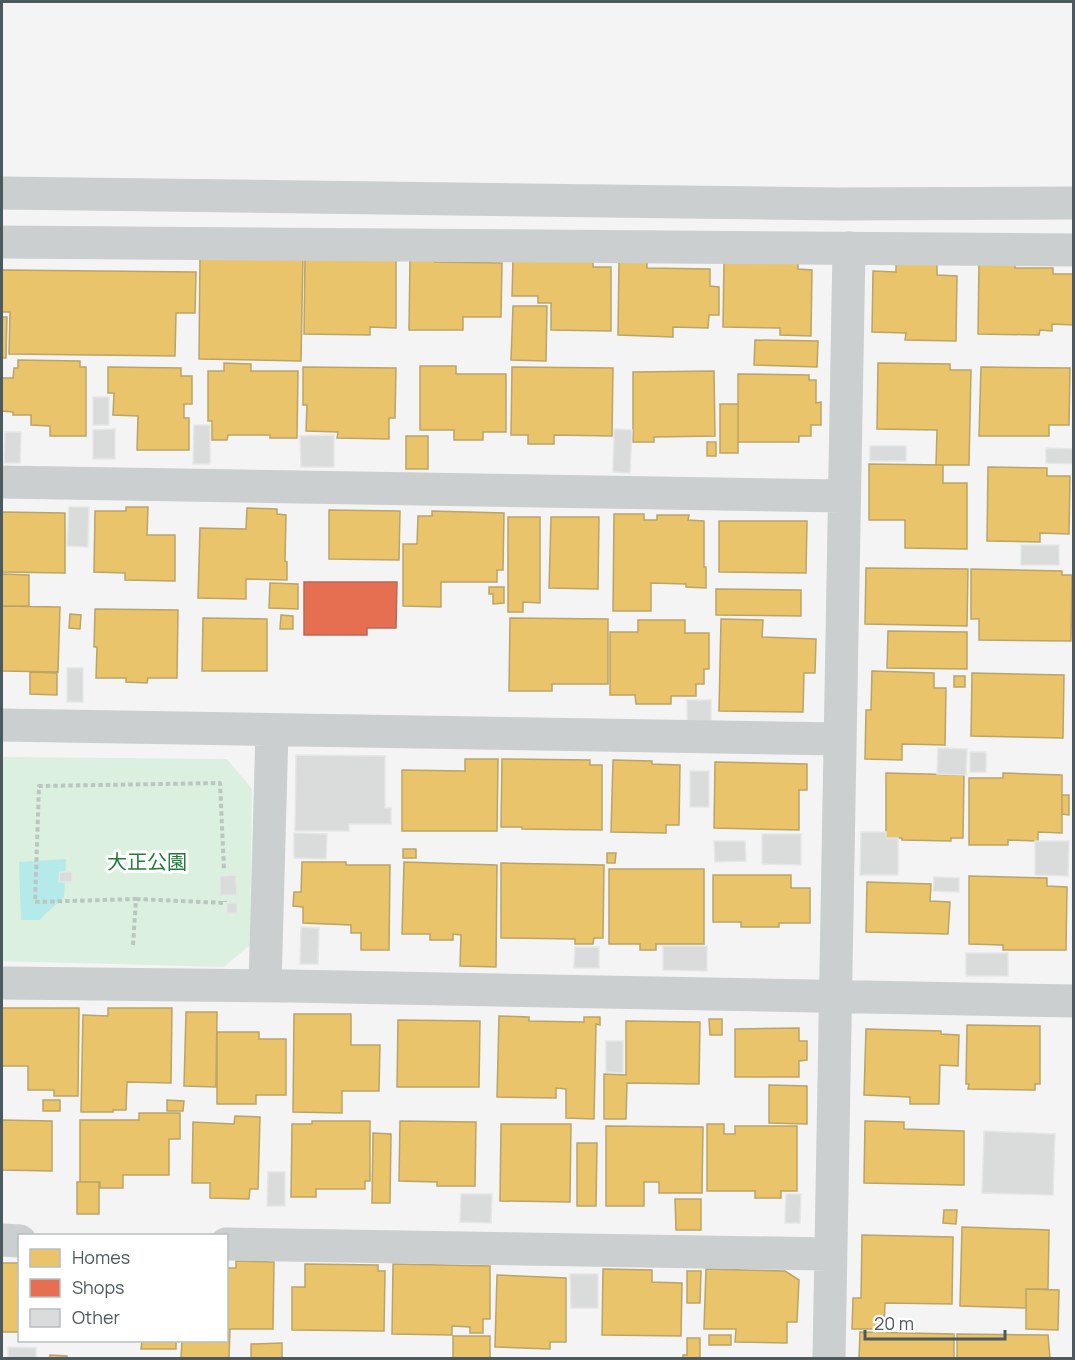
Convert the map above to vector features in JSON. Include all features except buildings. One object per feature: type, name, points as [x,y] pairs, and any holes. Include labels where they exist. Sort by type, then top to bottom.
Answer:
[{"type":"street","points":[[2,193],[839,204],[1074,202]]},
{"type":"street","points":[[2,242],[1074,250]]},
{"type":"street","points":[[829,1359],[849,248]]},
{"type":"street","points":[[2,483],[843,496]]},
{"type":"street","points":[[2,725],[839,739]]},
{"type":"street","points":[[265,986],[272,730]]},
{"type":"street","points":[[2,983],[1074,1001]]},
{"type":"street","points":[[2,1240],[18,1241]]},
{"type":"street","points":[[228,1244],[830,1254]]},
{"type":"path","points":[[224,879],[220,783],[39,786],[35,902],[136,899],[225,903],[225,891]]},
{"type":"path","points":[[129,984],[136,899]]},
{"type":"green space","name":"大正公園","points":[[2,757],[227,759],[252,789],[250,945],[224,967],[2,961]]},
{"type":"water","points":[[66,859],[64,897],[39,920],[21,920],[19,862]]}]
